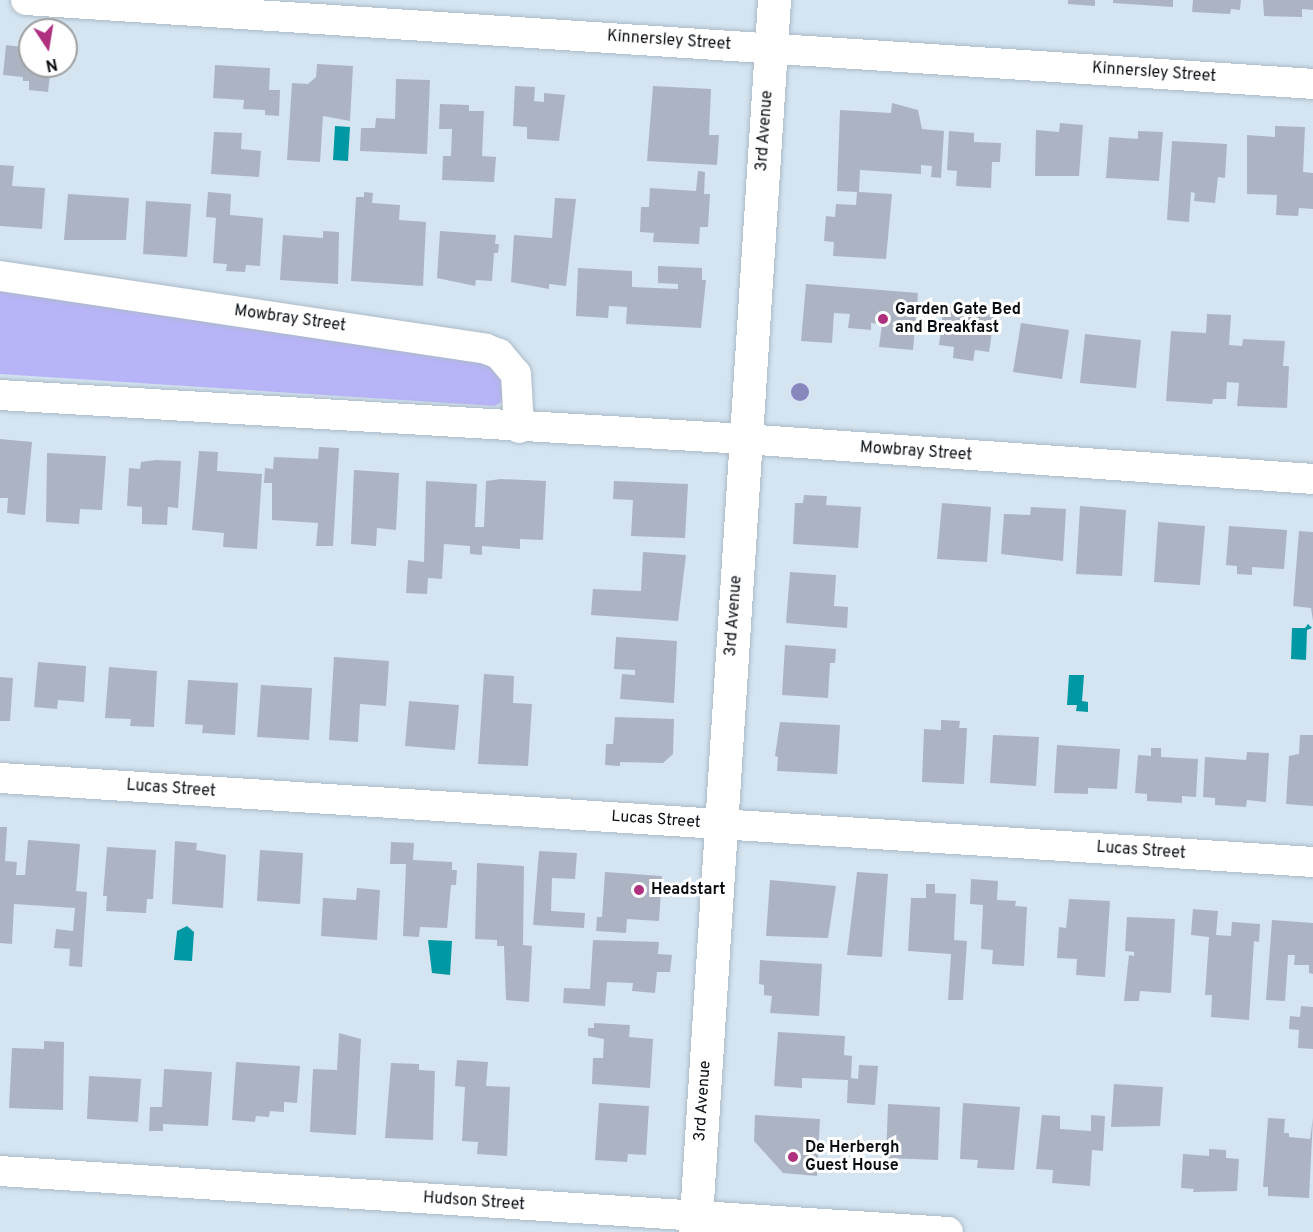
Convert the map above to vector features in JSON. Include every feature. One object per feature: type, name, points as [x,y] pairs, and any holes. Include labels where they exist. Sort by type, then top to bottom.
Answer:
[{"type":"street","name":"Kinnersley Street","points":[[26,0],[1313,84]]},
{"type":"street","name":"3rd Avenue","points":[[695,1224],[774,0]]},
{"type":"street","name":"Mowbray Street","points":[[0,276],[486,349],[499,354],[516,374],[519,428]]},
{"type":"street","name":"Mowbray Street","points":[[0,395],[519,428],[744,439],[1313,479]]},
{"type":"street","name":"Lucas Street","points":[[0,778],[1313,862]]},
{"type":"street","name":"Hudson Street","points":[[0,1171],[695,1224],[948,1232]]},
{"type":"shaded area","points":[[0,286],[490,359],[502,373],[508,398],[495,406],[0,374]]},
{"type":"water","points":[[335,126],[350,127],[348,161],[333,160]]},
{"type":"water","points":[[1308,624],[1312,628],[1307,630],[1306,660],[1291,659],[1292,628],[1305,628]]},
{"type":"water","points":[[1069,675],[1084,675],[1082,701],[1088,702],[1088,712],[1076,711],[1077,705],[1067,705]]},
{"type":"water","points":[[187,926],[194,932],[192,961],[174,960],[177,931]]},
{"type":"water","points":[[428,940],[452,941],[450,975],[432,973]]},
{"type":"building","points":[[1068,0],[1095,0],[1095,6],[1068,4]]},
{"type":"building","points":[[1113,0],[1173,0],[1173,7],[1113,3]]},
{"type":"building","points":[[1193,0],[1241,0],[1240,10],[1231,9],[1230,14],[1192,12]]},
{"type":"building","points":[[1263,0],[1313,0],[1313,10],[1302,9],[1302,17],[1264,16]]},
{"type":"building","points":[[6,45],[18,46],[18,76],[3,75]]},
{"type":"building","points":[[317,64],[353,66],[350,121],[323,116],[320,162],[287,160],[292,83],[308,84],[316,77]]},
{"type":"building","points":[[215,65],[270,68],[269,90],[280,90],[279,116],[265,115],[265,110],[243,109],[244,100],[213,98]]},
{"type":"building","points":[[23,78],[50,78],[48,92],[29,90],[29,81],[23,81]]},
{"type":"building","points":[[396,79],[430,80],[427,154],[360,151],[361,128],[375,128],[376,118],[395,119]]},
{"type":"building","points":[[515,86],[535,87],[534,101],[544,102],[544,93],[565,95],[559,141],[527,139],[527,127],[513,126]]},
{"type":"building","points":[[653,86],[711,89],[709,135],[719,135],[717,165],[647,161]]},
{"type":"building","points":[[892,103],[918,110],[922,129],[944,131],[941,178],[931,177],[932,166],[921,165],[921,174],[860,170],[859,192],[892,194],[886,259],[833,256],[834,242],[824,241],[826,216],[835,217],[836,204],[856,205],[857,192],[837,191],[840,110],[891,113]]},
{"type":"building","points":[[440,104],[469,105],[469,111],[484,111],[482,156],[496,157],[494,182],[442,180],[443,156],[451,156],[452,129],[439,129]]},
{"type":"building","points":[[1060,123],[1083,125],[1079,176],[1035,176],[1036,130],[1059,132]]},
{"type":"building","points":[[1275,126],[1305,127],[1303,172],[1313,173],[1313,209],[1299,208],[1298,216],[1276,215],[1277,195],[1247,194],[1247,135],[1275,137]]},
{"type":"building","points":[[949,131],[974,133],[974,142],[1001,143],[1000,162],[992,162],[991,188],[956,186],[957,171],[947,170]]},
{"type":"building","points":[[1138,131],[1163,132],[1159,181],[1106,178],[1109,137],[1138,139]]},
{"type":"building","points":[[214,132],[242,133],[241,149],[261,151],[259,177],[211,174]]},
{"type":"building","points":[[1172,141],[1227,144],[1225,178],[1218,177],[1215,203],[1194,201],[1195,193],[1191,192],[1189,222],[1167,220]]},
{"type":"building","points":[[0,165],[14,166],[12,186],[45,188],[42,229],[0,226]]},
{"type":"building","points":[[698,171],[705,172],[704,194],[710,194],[708,227],[700,227],[699,244],[653,242],[654,233],[640,232],[641,207],[649,207],[650,188],[696,191]]},
{"type":"building","points":[[208,192],[231,194],[230,215],[263,218],[260,266],[246,265],[245,272],[226,271],[227,264],[213,263],[216,218],[206,217]]},
{"type":"building","points":[[364,192],[373,193],[372,203],[400,205],[399,220],[426,222],[423,286],[351,281],[356,197],[364,197]]},
{"type":"building","points":[[68,194],[129,198],[126,240],[64,240]]},
{"type":"building","points":[[555,198],[576,199],[566,286],[549,284],[549,289],[511,282],[514,235],[552,238]]},
{"type":"building","points":[[146,201],[191,204],[187,257],[143,254]]},
{"type":"building","points":[[323,231],[339,232],[338,284],[280,280],[283,235],[323,238]]},
{"type":"building","points":[[440,231],[496,235],[495,244],[499,244],[498,253],[494,253],[492,281],[476,280],[475,286],[437,278]]},
{"type":"building","points":[[658,266],[702,268],[702,280],[706,280],[701,328],[626,324],[627,307],[609,306],[608,318],[576,316],[578,268],[632,271],[632,287],[678,289],[678,284],[658,283]]},
{"type":"building","name":"Garden Gate Bed and Breakfast","points":[[806,284],[918,293],[913,350],[879,347],[882,324],[871,323],[871,330],[848,328],[850,314],[834,313],[832,343],[801,341]]},
{"type":"building","points":[[944,305],[995,312],[989,352],[975,350],[973,361],[953,358],[954,347],[939,345]]},
{"type":"building","points":[[1207,314],[1231,315],[1229,345],[1242,346],[1243,339],[1285,341],[1283,366],[1289,366],[1287,408],[1237,406],[1239,383],[1227,382],[1226,399],[1213,399],[1212,404],[1166,401],[1171,331],[1206,333]]},
{"type":"building","points":[[1021,323],[1069,330],[1062,379],[1013,372]]},
{"type":"building","points":[[1085,334],[1141,340],[1136,388],[1080,383]]},
{"type":"building","points":[[0,439],[32,442],[25,515],[7,513],[8,498],[0,498]]},
{"type":"building","points":[[319,447],[339,448],[333,546],[316,546],[318,523],[272,520],[272,483],[264,483],[265,468],[273,469],[274,457],[318,459]]},
{"type":"building","points":[[199,451],[218,452],[217,471],[262,474],[257,549],[223,547],[224,533],[192,530]]},
{"type":"building","points":[[47,453],[106,456],[102,510],[80,509],[79,524],[46,522]]},
{"type":"building","points":[[181,461],[178,508],[168,507],[167,525],[142,524],[142,507],[127,506],[129,468],[140,469],[141,462]]},
{"type":"building","points":[[354,470],[399,473],[396,530],[377,528],[376,546],[351,544]]},
{"type":"building","points":[[501,479],[546,481],[543,540],[520,539],[520,549],[482,546],[482,555],[470,554],[470,546],[444,544],[442,579],[428,578],[427,594],[406,593],[408,560],[424,562],[426,481],[477,484],[475,527],[484,527],[486,481]]},
{"type":"building","points":[[614,481],[688,484],[685,538],[631,536],[633,500],[613,499]]},
{"type":"building","points":[[804,495],[827,496],[826,505],[861,507],[858,548],[793,544],[795,503],[803,503]]},
{"type":"building","points":[[942,503],[991,507],[987,562],[937,559]]},
{"type":"building","points":[[1080,506],[1126,510],[1122,576],[1076,574]]},
{"type":"building","points":[[1031,507],[1066,509],[1063,561],[1001,554],[1004,514],[1030,515]]},
{"type":"building","points":[[1158,522],[1205,526],[1200,585],[1154,582]]},
{"type":"building","points":[[1229,526],[1287,530],[1284,569],[1252,567],[1252,575],[1237,574],[1237,566],[1226,565]]},
{"type":"building","points":[[1299,531],[1313,532],[1313,621],[1311,608],[1293,606]]},
{"type":"building","points":[[643,552],[686,555],[678,621],[591,615],[593,589],[641,591]]},
{"type":"building","points":[[790,572],[836,575],[834,606],[848,607],[847,628],[786,623]]},
{"type":"building","points":[[616,637],[677,641],[674,703],[620,699],[622,674],[635,675],[635,670],[614,669]]},
{"type":"building","points":[[785,645],[836,649],[835,663],[830,663],[828,698],[782,695]]},
{"type":"building","points":[[334,657],[389,661],[386,706],[360,704],[358,742],[329,740]]},
{"type":"building","points":[[38,662],[86,666],[84,702],[58,700],[57,709],[34,707]]},
{"type":"building","points":[[109,667],[157,671],[154,727],[130,726],[131,719],[105,718]]},
{"type":"building","points":[[484,674],[514,676],[513,703],[532,704],[528,766],[478,764]]},
{"type":"building","points":[[0,677],[13,678],[10,721],[0,721]]},
{"type":"building","points":[[188,680],[238,683],[235,735],[202,733],[203,725],[185,724]]},
{"type":"building","points":[[261,685],[312,688],[309,740],[257,737]]},
{"type":"building","points":[[409,701],[459,705],[455,750],[405,746]]},
{"type":"building","points":[[615,717],[674,719],[673,754],[663,763],[620,762],[620,766],[605,765],[606,744],[613,744]]},
{"type":"building","points":[[941,720],[960,721],[959,728],[967,728],[964,784],[922,782],[924,729],[941,730]]},
{"type":"building","points":[[780,722],[840,725],[837,774],[777,771],[778,757],[775,756]]},
{"type":"building","points":[[993,735],[1039,737],[1036,786],[990,783]]},
{"type":"building","points":[[1300,735],[1313,735],[1313,806],[1286,804],[1289,756],[1299,754]]},
{"type":"building","points":[[1057,745],[1120,749],[1117,789],[1088,788],[1088,794],[1054,793]]},
{"type":"building","points":[[1151,748],[1161,748],[1161,757],[1198,759],[1196,797],[1182,796],[1182,803],[1147,801],[1147,794],[1135,793],[1138,755],[1151,756]]},
{"type":"building","points":[[1247,752],[1269,753],[1266,802],[1247,800],[1246,807],[1215,805],[1215,798],[1203,797],[1205,757],[1246,760]]},
{"type":"building","points":[[0,827],[7,827],[5,861],[17,862],[16,875],[25,875],[28,840],[80,844],[76,891],[87,892],[82,967],[69,966],[70,949],[54,948],[56,929],[73,931],[75,908],[14,904],[12,944],[0,943]]},
{"type":"building","points":[[175,841],[197,843],[196,850],[226,855],[223,908],[172,904]]},
{"type":"building","points":[[391,842],[414,843],[413,860],[452,862],[452,870],[457,870],[456,885],[451,885],[447,928],[420,927],[419,937],[403,936],[406,864],[390,864]]},
{"type":"building","points":[[107,847],[156,850],[153,899],[147,899],[146,913],[106,911],[107,896],[103,896]]},
{"type":"building","points":[[260,850],[303,853],[300,904],[257,901]]},
{"type":"building","points":[[539,851],[577,853],[575,879],[552,878],[551,911],[585,913],[584,928],[533,925]]},
{"type":"building","points":[[477,863],[524,866],[523,945],[532,946],[529,1002],[506,1000],[504,946],[497,946],[497,940],[475,939]]},
{"type":"building","points":[[605,872],[662,876],[659,921],[627,919],[626,933],[596,931],[597,917],[602,917]]},
{"type":"building","points":[[857,872],[888,874],[882,957],[847,955]]},
{"type":"building","points":[[971,879],[998,881],[997,900],[1016,901],[1015,906],[1027,907],[1024,966],[992,964],[993,950],[981,949],[983,905],[970,904]]},
{"type":"building","points":[[770,880],[836,886],[828,938],[766,936]]},
{"type":"building","points":[[926,884],[935,884],[935,893],[956,894],[954,940],[967,941],[963,1000],[948,1000],[951,954],[908,951],[911,898],[926,898]]},
{"type":"building","points":[[357,888],[380,890],[377,940],[321,936],[323,898],[356,900]]},
{"type":"building","points":[[1069,899],[1110,901],[1105,977],[1076,975],[1077,959],[1057,958],[1059,927],[1066,928]]},
{"type":"building","points":[[1193,909],[1218,911],[1216,935],[1231,936],[1232,922],[1260,924],[1259,942],[1254,941],[1249,1020],[1211,1017],[1212,995],[1205,995],[1209,937],[1191,935]]},
{"type":"building","points":[[1127,917],[1175,919],[1171,993],[1140,991],[1139,1001],[1124,1001],[1129,955],[1134,956],[1134,952],[1125,951]]},
{"type":"building","points":[[1272,920],[1313,923],[1313,974],[1309,973],[1309,965],[1294,965],[1295,955],[1288,955],[1285,1001],[1266,1000]]},
{"type":"building","points":[[593,940],[659,942],[658,954],[672,955],[670,972],[657,972],[655,993],[632,991],[633,983],[607,982],[605,1006],[563,1003],[564,988],[590,989]]},
{"type":"building","points":[[760,960],[822,964],[819,1016],[770,1013],[772,996],[764,995],[764,985],[759,984]]},
{"type":"building","points":[[1301,1006],[1313,1007],[1313,1049],[1298,1048],[1299,1030],[1289,1029],[1290,1016],[1300,1017]]},
{"type":"building","points":[[594,1023],[630,1025],[629,1037],[653,1039],[650,1088],[592,1084],[593,1058],[603,1058],[604,1039],[588,1036],[588,1028],[594,1028]]},
{"type":"building","points":[[778,1032],[845,1036],[844,1055],[852,1056],[851,1078],[858,1079],[859,1065],[878,1066],[875,1105],[847,1103],[848,1080],[802,1078],[802,1088],[774,1086]]},
{"type":"building","points":[[339,1033],[361,1039],[356,1135],[310,1132],[313,1069],[337,1070]]},
{"type":"building","points":[[44,1041],[64,1042],[63,1110],[9,1108],[12,1048],[44,1049]]},
{"type":"building","points":[[457,1060],[488,1062],[486,1086],[510,1087],[507,1156],[477,1154],[478,1142],[462,1141],[465,1087],[455,1086]]},
{"type":"building","points":[[236,1062],[300,1066],[297,1103],[284,1102],[284,1112],[270,1111],[269,1117],[256,1116],[255,1122],[232,1120]]},
{"type":"building","points":[[391,1063],[419,1064],[419,1070],[435,1071],[433,1140],[385,1138]]},
{"type":"building","points":[[164,1069],[212,1072],[208,1126],[163,1124],[163,1131],[149,1131],[150,1107],[162,1107]]},
{"type":"building","points":[[89,1076],[141,1079],[138,1122],[87,1119]]},
{"type":"building","points":[[1114,1084],[1163,1087],[1160,1126],[1111,1127]]},
{"type":"building","points":[[599,1103],[649,1106],[646,1155],[628,1154],[627,1162],[595,1160]]},
{"type":"building","points":[[963,1103],[1020,1107],[1014,1170],[977,1168],[978,1160],[960,1159]]},
{"type":"building","points":[[888,1104],[940,1107],[938,1160],[886,1158]]},
{"type":"building","name":"De Herbergh Guest House","points":[[755,1115],[820,1119],[817,1176],[783,1173],[754,1141]]},
{"type":"building","points":[[1042,1115],[1060,1116],[1060,1129],[1091,1131],[1091,1115],[1105,1116],[1103,1151],[1092,1150],[1090,1186],[1052,1183],[1053,1170],[1036,1169]]},
{"type":"building","points":[[1268,1118],[1285,1119],[1284,1133],[1289,1133],[1289,1137],[1310,1139],[1313,1118],[1309,1198],[1268,1196],[1268,1187],[1263,1187]]},
{"type":"building","points":[[1209,1149],[1226,1150],[1226,1158],[1239,1159],[1237,1191],[1193,1192],[1194,1189],[1181,1188],[1183,1154],[1209,1156]]},
{"type":"place","name":"Garden Gate Bed and Breakfast","points":[[883,319]]},
{"type":"place","name":"Headstart","points":[[639,890]]},
{"type":"place","name":"De Herbergh Guest House","points":[[793,1157]]}]
